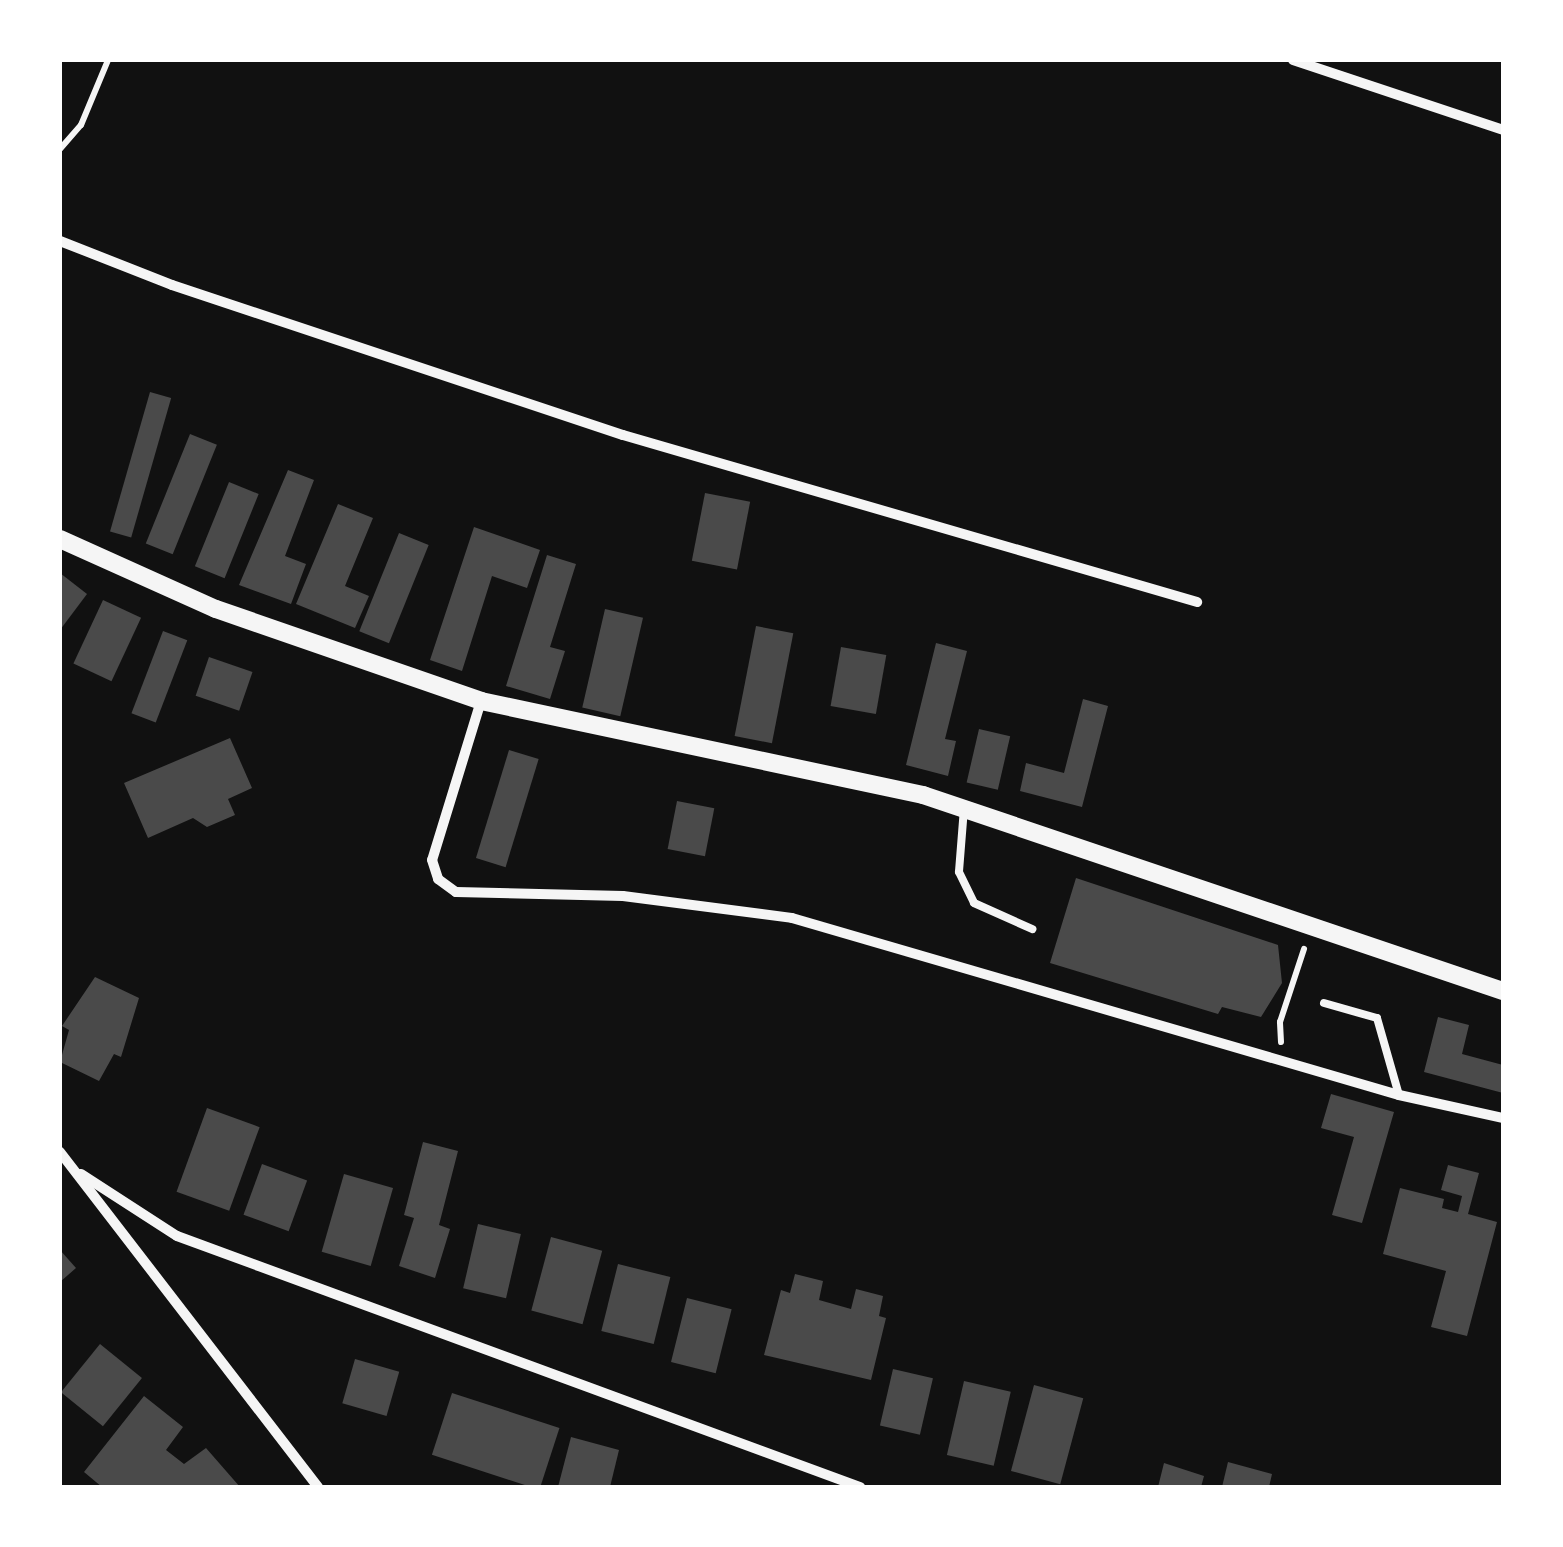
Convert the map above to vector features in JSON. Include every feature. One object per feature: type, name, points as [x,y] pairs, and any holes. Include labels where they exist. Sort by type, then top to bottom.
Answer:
[{"type":"street","points":[[1293,60],[1503,130]]},
{"type":"street","points":[[60,241],[172,285],[623,435],[1197,602]]},
{"type":"street","points":[[60,539],[216,609],[481,701],[964,808],[1310,928],[1503,990]]},
{"type":"street","points":[[481,701],[432,860],[438,879],[456,892],[623,896],[792,918],[1399,1095],[1503,1118]]},
{"type":"street","points":[[60,1152],[318,1487]]},
{"type":"street","points":[[80,1174],[177,1236],[860,1487]]},
{"type":"lane","points":[[964,808],[959,872],[974,903],[1032,929]]},
{"type":"lane","points":[[1324,1003],[1377,1018],[1399,1095]]},
{"type":"path","points":[[60,149],[81,125],[108,60]]},
{"type":"path","points":[[1276,1057],[1310,928]]},
{"type":"building","points":[[150,392],[171,398],[131,537],[110,531]]},
{"type":"building","points":[[190,434],[217,445],[173,554],[146,543]]},
{"type":"building","points":[[288,470],[314,480],[285,556],[306,564],[291,604],[239,585]]},
{"type":"building","points":[[229,482],[259,494],[225,578],[195,566]]},
{"type":"building","points":[[705,493],[750,502],[737,570],[692,561]]},
{"type":"building","points":[[338,504],[373,518],[345,586],[369,596],[355,628],[296,604]]},
{"type":"building","points":[[474,527],[540,550],[527,588],[492,576],[462,671],[430,660]]},
{"type":"building","points":[[399,533],[429,545],[389,643],[359,631]]},
{"type":"building","points":[[547,555],[576,564],[550,647],[565,651],[550,699],[506,686]]},
{"type":"building","points":[[60,573],[87,594],[60,630]]},
{"type":"building","points":[[103,600],[141,618],[111,681],[73,663]]},
{"type":"building","points":[[605,609],[643,618],[620,716],[582,707]]},
{"type":"building","points":[[756,626],[793,633],[772,743],[735,736]]},
{"type":"building","points":[[163,631],[187,640],[156,722],[131,713]]},
{"type":"building","points":[[936,643],[967,651],[945,739],[956,741],[948,776],[906,765]]},
{"type":"building","points":[[841,647],[886,655],[876,714],[831,706]]},
{"type":"building","points":[[209,657],[252,672],[239,711],[196,696]]},
{"type":"building","points":[[1083,699],[1108,706],[1082,807],[1020,791],[1026,763],[1064,773]]},
{"type":"building","points":[[979,729],[1010,736],[998,790],[967,783]]},
{"type":"building","points":[[230,738],[252,788],[228,799],[235,815],[207,827],[193,818],[148,838],[124,783]]},
{"type":"building","points":[[509,750],[539,759],[506,867],[476,858]]},
{"type":"building","points":[[677,801],[714,808],[705,856],[668,849]]},
{"type":"building","points":[[1076,878],[1278,945],[1282,983],[1261,1017],[1222,1007],[1218,1014],[1050,963]]},
{"type":"building","points":[[95,977],[139,998],[121,1057],[114,1054],[99,1081],[60,1062],[69,1030],[62,1026]]},
{"type":"building","points":[[1438,1017],[1469,1025],[1462,1054],[1503,1065],[1503,1093],[1424,1072]]},
{"type":"building","points":[[1331,1094],[1394,1112],[1362,1223],[1332,1215],[1354,1137],[1321,1128]]},
{"type":"building","points":[[207,1108],[260,1127],[229,1211],[177,1192]]},
{"type":"building","points":[[423,1142],[458,1151],[439,1225],[450,1229],[435,1278],[399,1266],[414,1218],[404,1215]]},
{"type":"building","points":[[262,1164],[307,1180],[289,1231],[244,1215]]},
{"type":"building","points":[[1448,1165],[1479,1173],[1468,1214],[1497,1222],[1467,1336],[1431,1327],[1446,1271],[1383,1254],[1400,1188],[1444,1199],[1442,1208],[1458,1212],[1462,1196],[1441,1190]]},
{"type":"building","points":[[344,1174],[393,1188],[371,1266],[322,1252]]},
{"type":"building","points":[[478,1224],[521,1234],[506,1298],[463,1288]]},
{"type":"building","points":[[551,1237],[602,1251],[583,1324],[531,1310]]},
{"type":"building","points":[[60,1250],[76,1268],[60,1282]]},
{"type":"building","points":[[618,1264],[670,1277],[654,1344],[601,1331]]},
{"type":"building","points":[[795,1274],[823,1281],[819,1300],[851,1309],[856,1289],[883,1296],[879,1316],[886,1318],[871,1380],[764,1355],[781,1290],[790,1293]]},
{"type":"building","points":[[687,1298],[732,1309],[716,1373],[671,1362]]},
{"type":"building","points":[[100,1344],[142,1378],[103,1426],[61,1392]]},
{"type":"building","points":[[355,1359],[399,1372],[387,1416],[342,1403]]},
{"type":"building","points":[[893,1369],[933,1378],[920,1435],[880,1426]]},
{"type":"building","points":[[964,1381],[1011,1392],[994,1466],[947,1455]]},
{"type":"building","points":[[1034,1385],[1083,1398],[1060,1484],[1011,1471]]},
{"type":"building","points":[[452,1393],[559,1428],[540,1487],[432,1455]]},
{"type":"building","points":[[144,1396],[183,1427],[166,1450],[184,1464],[206,1448],[240,1487],[102,1487],[84,1472]]},
{"type":"building","points":[[571,1437],[619,1450],[610,1487],[558,1487]]},
{"type":"building","points":[[1228,1462],[1272,1474],[1269,1487],[1222,1487]]},
{"type":"building","points":[[1164,1463],[1204,1476],[1201,1487],[1158,1487]]}]
